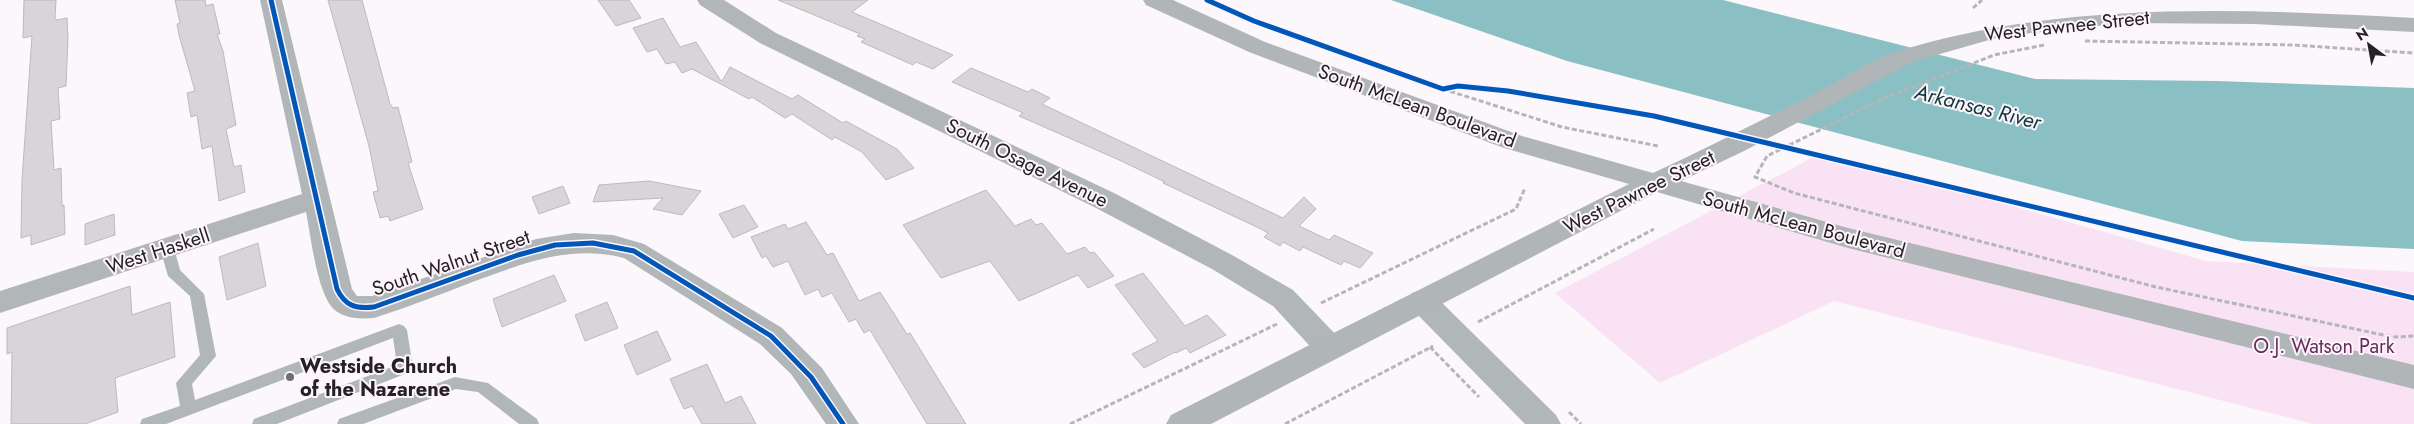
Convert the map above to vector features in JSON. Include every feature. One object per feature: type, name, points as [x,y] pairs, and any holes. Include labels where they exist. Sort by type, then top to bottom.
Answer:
[{"type":"main road","name":"South McLean Boulevard","points":[[1154,0],[1257,47],[1512,142],[1848,238],[2414,377]]},
{"type":"main road","name":"West Pawnee Street","points":[[1182,424],[1654,183],[1734,145],[1903,57],[2001,28],[2126,16],[2254,17],[2414,25]]},
{"type":"street","name":"South Walnut Street","points":[[271,0],[341,301],[350,306],[374,307],[546,246],[586,241],[620,246],[634,251],[771,336],[789,350],[819,384],[843,424]]},
{"type":"street","name":"South Osage Avenue","points":[[708,0],[768,38],[1104,200],[1222,262],[1283,298],[1330,348]]},
{"type":"street","name":"West Haskell","points":[[0,302],[316,199]]},
{"type":"street","points":[[1422,301],[1545,424]]},
{"type":"lane","points":[[167,248],[173,272],[197,294],[208,356],[184,383],[188,409]]},
{"type":"lane","points":[[149,424],[399,330],[405,368],[260,424]]},
{"type":"lane","points":[[345,424],[455,383],[482,387],[531,424]]},
{"type":"path","points":[[1973,8],[1982,0]]},
{"type":"path","points":[[2077,41],[2294,45],[2414,53]]},
{"type":"path","points":[[2046,45],[1994,55],[1885,98],[1767,156],[1755,178],[1794,193],[2156,288],[2393,337],[2414,336]]},
{"type":"path","points":[[1434,85],[1562,127],[1658,146]]},
{"type":"path","points":[[1443,88],[1458,86]]},
{"type":"path","points":[[1772,144],[1800,150]]},
{"type":"path","points":[[1430,347],[1485,403]]},
{"type":"green space","name":"O.J. Watson Park","points":[[1823,152],[2206,261],[2414,272],[2414,424],[2313,424],[1834,301],[1660,383],[1555,293]]},
{"type":"water","name":"Arkansas River","points":[[1391,0],[1723,0],[2035,79],[2217,81],[2414,88],[2414,249],[2242,241],[1567,61]]},
{"type":"building","points":[[24,0],[56,0],[55,18],[57,20],[67,18],[68,38],[66,86],[58,88],[60,119],[51,121],[54,170],[61,168],[65,234],[31,245],[31,235],[21,238],[22,180],[32,36],[23,38]]},
{"type":"building","points":[[175,0],[205,0],[206,6],[213,4],[220,34],[217,34],[223,51],[236,125],[226,129],[234,167],[241,165],[245,192],[219,201],[212,146],[202,149],[197,115],[191,117],[187,93],[195,91],[179,35],[177,24],[180,23]]},
{"type":"building","points":[[328,0],[362,0],[390,104],[393,108],[398,107],[412,162],[408,163],[423,209],[390,221],[388,216],[380,218],[373,192],[378,191],[369,146]]},
{"type":"building","points":[[598,0],[629,0],[641,18],[616,26]]},
{"type":"building","points":[[778,0],[868,0],[852,12],[953,55],[933,69],[916,62],[913,65],[861,42],[865,39],[857,36],[860,34]]},
{"type":"building","points":[[663,18],[680,47],[696,42],[721,81],[730,67],[792,99],[798,95],[843,123],[846,121],[897,149],[914,168],[886,180],[862,152],[835,137],[832,140],[792,114],[785,118],[752,97],[749,99],[692,69],[682,73],[675,62],[666,64],[657,49],[647,52],[633,28]]},
{"type":"building","points":[[971,68],[1028,92],[1032,89],[1050,98],[1042,104],[1283,218],[1304,197],[1316,209],[1299,226],[1329,240],[1334,235],[1373,253],[1360,268],[1344,261],[1341,265],[1303,247],[1300,251],[1283,242],[1280,246],[1264,237],[1268,233],[1261,229],[1117,159],[1019,116],[1023,113],[952,82]]},
{"type":"building","points":[[649,181],[701,191],[682,215],[653,209],[663,198],[593,202],[599,185]]},
{"type":"building","points":[[563,186],[570,203],[539,214],[532,197]]},
{"type":"building","points":[[986,190],[1015,226],[1031,219],[1036,225],[1042,223],[1067,254],[1085,247],[1090,253],[1094,252],[1114,276],[1088,288],[1078,275],[1019,301],[990,261],[941,278],[903,225]]},
{"type":"building","points":[[744,205],[758,227],[733,238],[719,214]]},
{"type":"building","points":[[114,214],[115,235],[85,245],[85,224]]},
{"type":"building","points":[[806,222],[827,255],[833,253],[859,301],[880,292],[907,334],[910,333],[966,424],[927,424],[870,330],[864,333],[856,319],[849,322],[832,293],[822,297],[818,289],[805,295],[788,261],[773,267],[766,256],[762,258],[751,237],[785,224],[788,229]]},
{"type":"building","points":[[258,243],[266,286],[227,300],[219,257]]},
{"type":"building","points":[[1143,273],[1185,326],[1207,315],[1226,335],[1190,353],[1186,348],[1175,352],[1144,368],[1132,354],[1158,341],[1115,285]]},
{"type":"building","points":[[554,275],[566,301],[502,327],[493,299]]},
{"type":"building","points":[[130,286],[132,315],[170,302],[175,357],[115,378],[118,412],[85,424],[11,424],[12,352],[7,354],[7,328]]},
{"type":"building","points":[[607,302],[618,328],[585,341],[575,315]]},
{"type":"building","points":[[657,331],[671,360],[637,375],[624,345]]},
{"type":"building","points":[[707,364],[725,403],[741,396],[756,424],[702,424],[692,406],[684,409],[670,379]]},
{"type":"cycle path","points":[[271,0],[337,289],[347,304],[361,308],[374,307],[536,249],[574,243],[613,245],[634,251],[771,336],[793,356],[811,377],[828,399],[843,424]]},
{"type":"cycle path","points":[[1207,0],[1254,21],[1443,89],[1458,86],[1508,91],[1654,116],[2414,298]]},
{"type":"place","name":"Westside Church of the Nazarene","points":[[290,377]]}]
